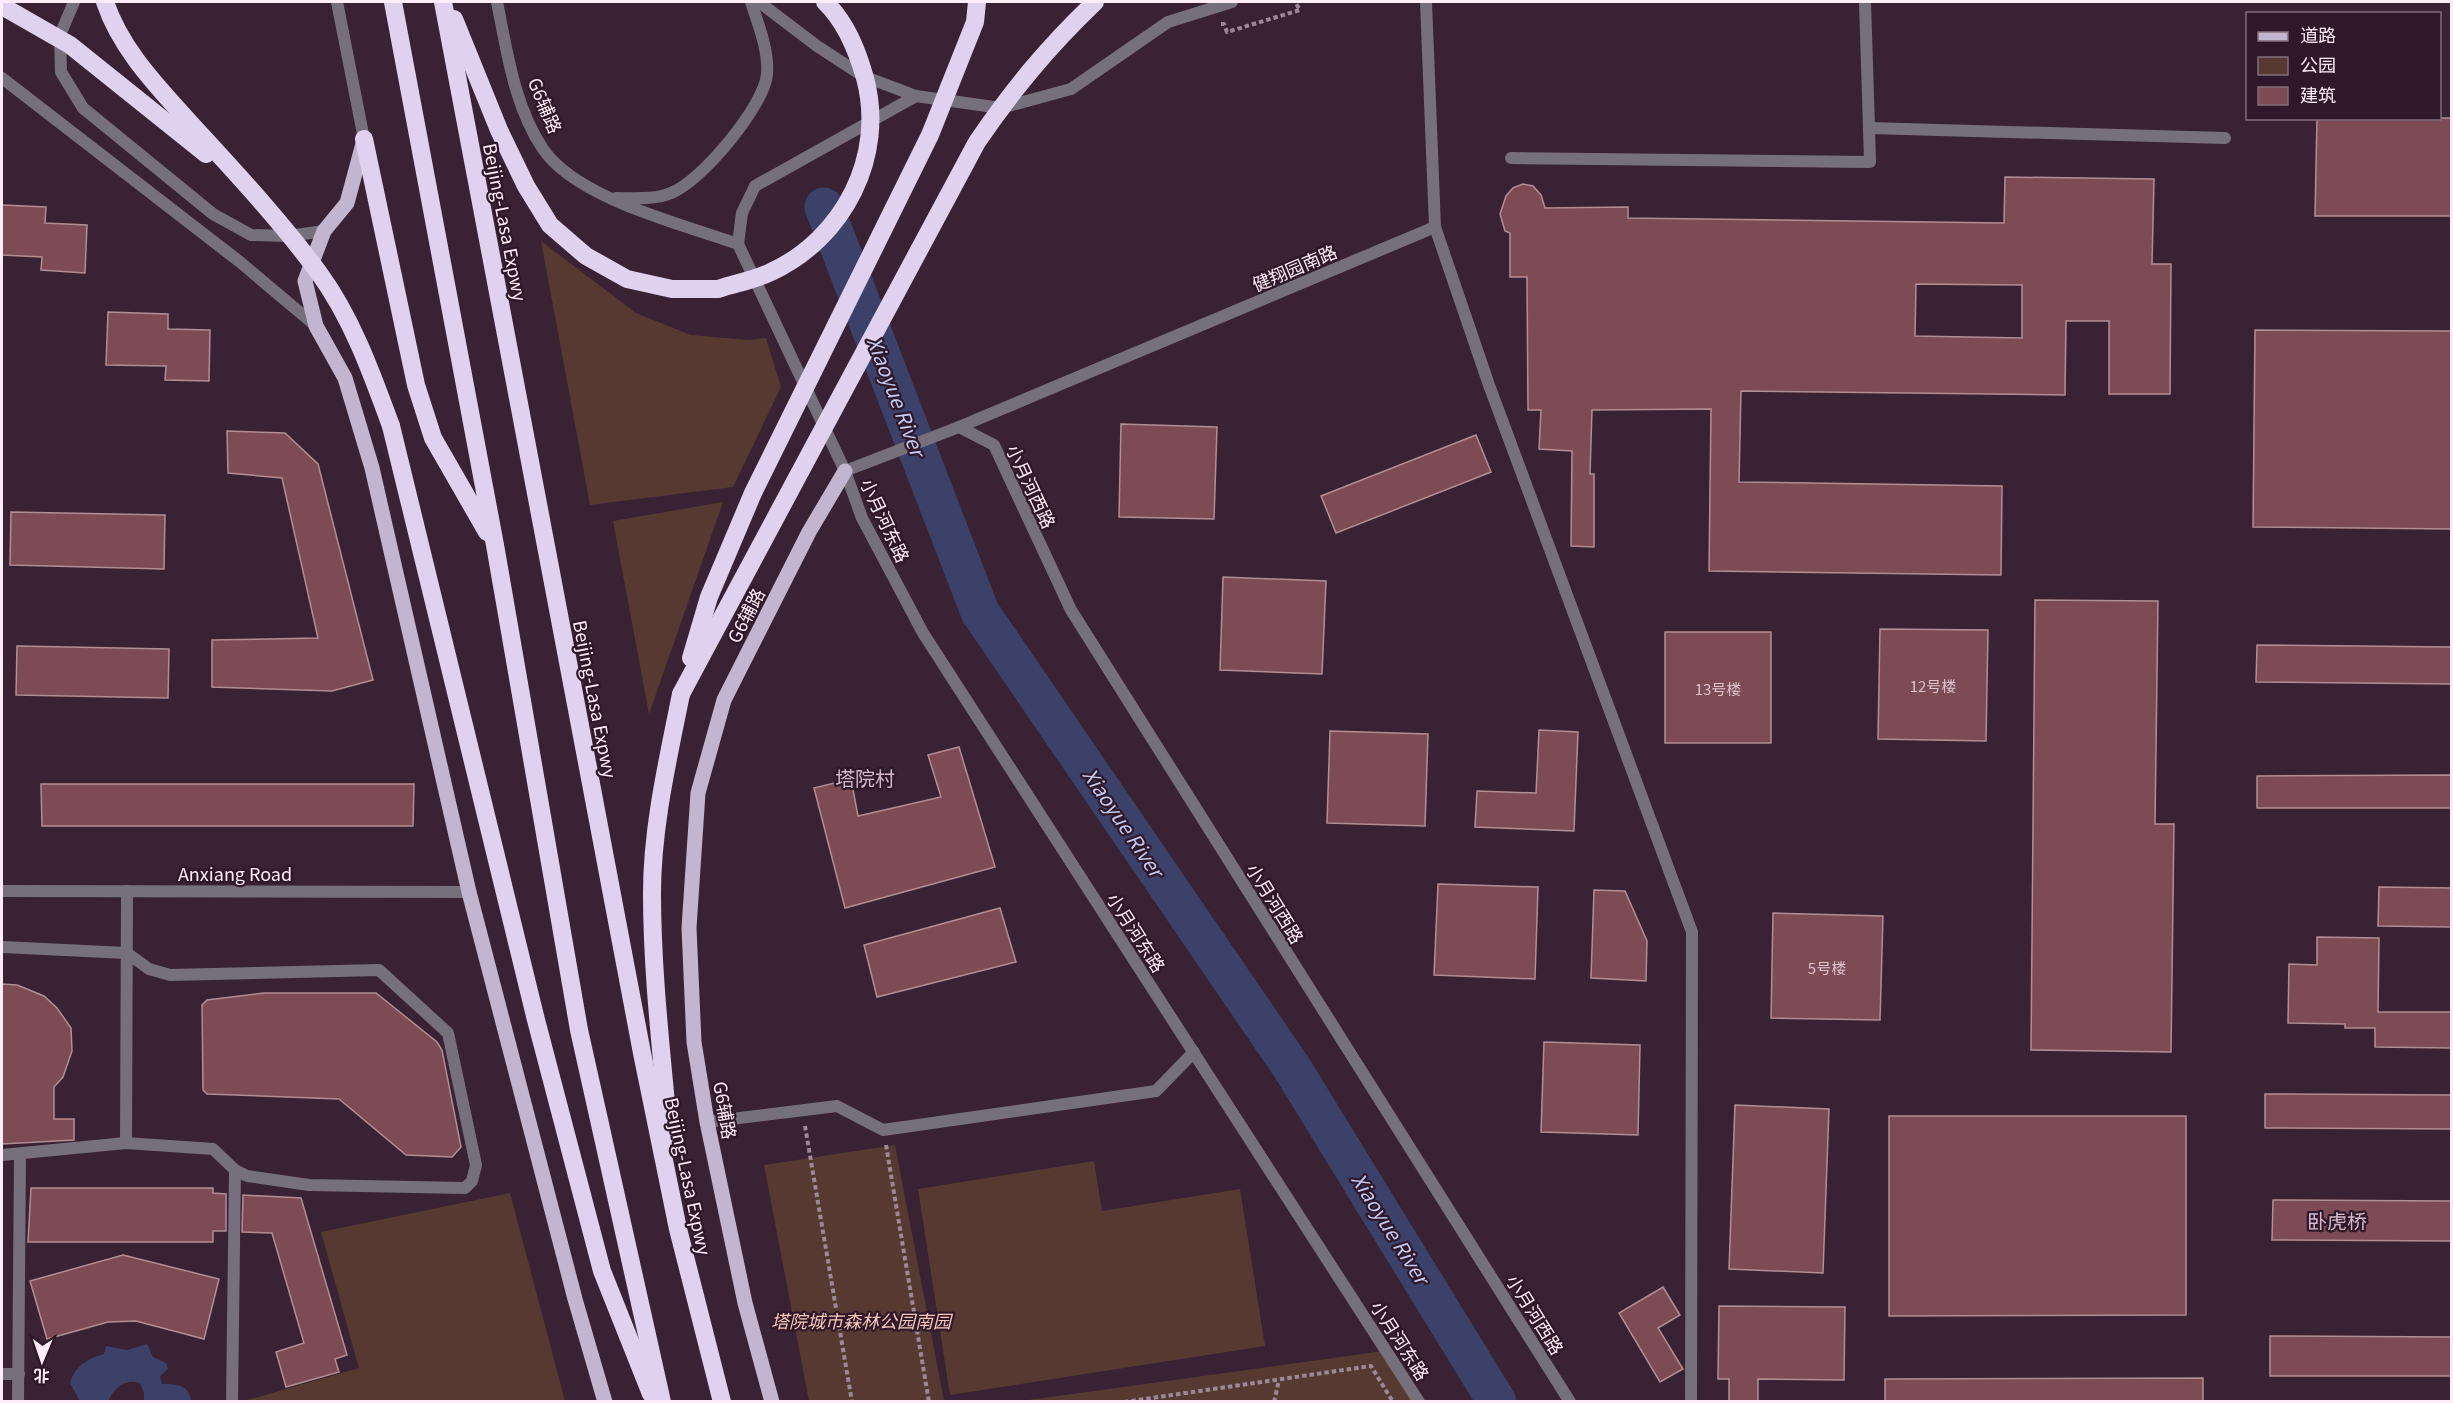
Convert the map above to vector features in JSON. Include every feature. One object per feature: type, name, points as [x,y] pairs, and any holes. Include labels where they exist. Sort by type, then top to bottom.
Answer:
[{"type":"highway","points":[[105,2],[121,37],[142,69],[246,185],[320,274],[356,338],[391,426],[536,1016],[602,1271],[654,1401]]},
{"type":"highway","points":[[393,2],[495,545],[579,1030],[662,1401]]},
{"type":"highway","points":[[445,2],[499,130],[526,186],[550,225],[586,256],[627,279],[672,289],[718,289],[772,272],[811,246],[849,205],[868,156],[871,101],[856,46],[825,2]]},
{"type":"highway","name":"Beijing-Lasa Expwy","points":[[445,2],[678,1229],[713,1372],[724,1401]]},
{"type":"highway","points":[[678,1229],[657,1008],[652,892],[661,793],[681,694],[709,597],[753,493],[930,135],[975,22],[977,2]]},
{"type":"highway","points":[[681,694],[977,142],[1022,78],[1048,47],[1095,2]]},
{"type":"highway","points":[[2,6],[70,45],[246,185]]},
{"type":"highway","points":[[364,139],[416,385],[430,427],[495,545]]},
{"type":"main road","points":[[364,139],[347,203],[324,231],[305,281],[316,326],[345,378],[372,468],[469,892],[575,1299],[605,1401]]},
{"type":"main road","name":"G6辅路","points":[[772,1401],[744,1303],[707,1122],[694,1042],[689,927],[698,794],[724,700],[808,532],[845,471]]},
{"type":"street","points":[[74,2],[60,35],[62,72],[83,108],[213,214],[251,235],[289,236],[324,231]]},
{"type":"street","points":[[337,2],[364,139]]},
{"type":"street","name":"G6辅路","points":[[497,2],[510,67],[527,121],[544,151],[570,174],[606,198],[738,244]]},
{"type":"street","points":[[606,198],[649,198],[672,193],[693,178],[744,124],[759,102],[767,74],[763,38],[752,2]]},
{"type":"street","points":[[759,2],[816,46],[863,76],[916,96],[1001,108],[1071,89],[1168,22],[1232,2]]},
{"type":"street","points":[[1426,2],[1434,227],[1489,385],[1692,932],[1691,1401]]},
{"type":"street","points":[[1511,158],[1870,162],[1865,2]]},
{"type":"street","points":[[2,78],[240,262],[316,326]]},
{"type":"street","points":[[845,471],[738,244],[742,213],[755,186],[916,96]]},
{"type":"street","points":[[1869,128],[2225,138]]},
{"type":"street","name":"健翔园南路","points":[[845,471],[959,427],[1434,227]]},
{"type":"street","name":"小月河西路","points":[[959,427],[994,445],[1071,610],[1570,1401]]},
{"type":"street","name":"小月河东路","points":[[845,471],[862,518],[923,633],[1419,1401]]},
{"type":"street","name":"Anxiang Road","points":[[2,891],[469,892]]},
{"type":"street","points":[[126,1143],[127,891]]},
{"type":"street","points":[[2,947],[126,953],[149,969],[170,975],[379,970],[448,1033],[476,1165],[472,1181],[465,1188],[309,1185],[247,1176],[235,1170],[213,1149],[126,1143],[2,1155]]},
{"type":"street","points":[[707,1122],[837,1106],[883,1130],[1156,1091],[1194,1052]]},
{"type":"street","points":[[18,1401],[20,1155]]},
{"type":"street","points":[[232,1401],[235,1170]]},
{"type":"street","points":[[2,1374],[19,1374]]},
{"type":"path","points":[[1224,24],[1227,32],[1300,10],[1295,2]]},
{"type":"path","points":[[802,1110],[852,1401]]},
{"type":"path","points":[[883,1130],[929,1401]]},
{"type":"path","points":[[1124,1401],[1371,1366],[1393,1401]]},
{"type":"path","points":[[1274,1401],[1279,1380]]},
{"type":"green space","points":[[541,241],[636,313],[691,335],[749,340],[766,338],[781,387],[733,487],[590,505]]},
{"type":"green space","points":[[723,502],[649,714],[613,521]]},
{"type":"green space","name":"塔院城市森林公园南园","points":[[895,1145],[944,1401],[809,1401],[764,1165]]},
{"type":"green space","points":[[1094,1161],[1102,1211],[1240,1189],[1265,1346],[950,1395],[918,1189]]},
{"type":"green space","points":[[510,1193],[565,1401],[244,1401],[359,1368],[321,1232]]},
{"type":"green space","points":[[1391,1350],[1419,1402],[1014,1402]]},
{"type":"water","points":[[147,1344],[153,1357],[166,1363],[168,1369],[160,1376],[162,1384],[185,1388],[191,1401],[144,1401],[140,1383],[130,1382],[121,1385],[108,1401],[80,1401],[70,1383],[82,1364],[104,1354],[106,1346],[127,1350]]},
{"type":"building","points":[[2441,118],[2451,118],[2451,216],[2315,216],[2317,120],[2441,120]]},
{"type":"building","points":[[2005,177],[2154,179],[2152,264],[2171,264],[2170,394],[2109,394],[2109,321],[2066,321],[2065,395],[1741,391],[1739,482],[2002,486],[2001,575],[1709,571],[1711,409],[1592,410],[1590,474],[1594,474],[1594,547],[1571,546],[1572,451],[1539,449],[1541,410],[1528,410],[1527,277],[1510,277],[1510,233],[1505,231],[1500,214],[1506,196],[1513,188],[1523,184],[1533,186],[1541,195],[1545,208],[1628,207],[1628,218],[2004,223]],"holes":[[[1916,284],[2022,285],[2022,338],[1915,336]]]},
{"type":"building","points":[[2,205],[46,207],[45,223],[87,225],[85,273],[41,270],[42,257],[2,255]]},
{"type":"building","points":[[108,312],[168,314],[168,329],[210,330],[209,381],[165,380],[166,366],[106,365]]},
{"type":"building","points":[[2255,330],[2451,331],[2451,529],[2253,527]]},
{"type":"building","points":[[1121,424],[1217,427],[1214,519],[1119,517]]},
{"type":"building","points":[[227,431],[285,433],[318,464],[373,680],[332,691],[212,687],[212,640],[318,638],[282,478],[228,473]]},
{"type":"building","points":[[1476,435],[1491,472],[1336,533],[1321,496]]},
{"type":"building","points":[[11,512],[165,515],[164,569],[10,565]]},
{"type":"building","points":[[1223,577],[1326,581],[1322,674],[1220,670]]},
{"type":"building","points":[[2035,600],[2158,601],[2155,824],[2174,824],[2171,1052],[2031,1050]]},
{"type":"building","points":[[1880,629],[1988,630],[1986,741],[1878,739]]},
{"type":"building","points":[[1665,632],[1771,632],[1771,743],[1665,743]]},
{"type":"building","points":[[2257,645],[2451,647],[2451,684],[2256,682]]},
{"type":"building","points":[[17,646],[169,649],[168,698],[16,695]]},
{"type":"building","points":[[1539,730],[1578,732],[1574,831],[1475,827],[1477,791],[1536,793]]},
{"type":"building","points":[[1330,731],[1428,734],[1425,826],[1327,823]]},
{"type":"building","points":[[959,747],[995,867],[845,908],[814,788],[851,779],[858,816],[941,797],[928,755]]},
{"type":"building","points":[[2451,775],[2451,808],[2257,808],[2257,776]]},
{"type":"building","points":[[41,784],[414,784],[413,826],[42,826]]},
{"type":"building","points":[[1438,884],[1538,887],[1535,979],[1434,975]]},
{"type":"building","points":[[2379,887],[2451,888],[2451,927],[2378,926]]},
{"type":"building","points":[[1594,890],[1625,891],[1647,941],[1646,981],[1591,978]]},
{"type":"building","points":[[1000,908],[1016,962],[877,997],[864,945]]},
{"type":"building","points":[[1773,913],[1883,916],[1880,1020],[1771,1018]]},
{"type":"building","points":[[2317,937],[2379,938],[2378,1012],[2451,1012],[2451,1048],[2375,1047],[2375,1028],[2345,1028],[2345,1024],[2288,1023],[2289,964],[2317,965]]},
{"type":"building","points":[[2,984],[17,985],[44,996],[57,1008],[71,1028],[72,1051],[63,1077],[54,1087],[54,1119],[74,1119],[74,1140],[2,1144]]},
{"type":"building","points":[[264,993],[376,993],[437,1042],[442,1050],[461,1147],[452,1157],[406,1155],[339,1099],[207,1094],[203,1090],[202,1005],[207,1000]]},
{"type":"building","points":[[1544,1042],[1640,1045],[1638,1135],[1541,1132]]},
{"type":"building","points":[[2265,1094],[2451,1095],[2451,1129],[2265,1128]]},
{"type":"building","points":[[1735,1105],[1829,1109],[1823,1273],[1729,1269]]},
{"type":"building","points":[[1889,1116],[2186,1116],[2186,1315],[1889,1316]]},
{"type":"building","points":[[31,1188],[213,1188],[213,1193],[226,1194],[226,1231],[213,1231],[213,1242],[28,1242]]},
{"type":"building","points":[[243,1195],[301,1198],[347,1355],[335,1359],[339,1372],[286,1387],[276,1352],[304,1343],[272,1233],[242,1232]]},
{"type":"building","points":[[2273,1200],[2451,1201],[2451,1241],[2272,1240]]},
{"type":"building","points":[[123,1255],[219,1279],[204,1339],[136,1321],[108,1322],[47,1339],[30,1281]]},
{"type":"building","points":[[1663,1287],[1680,1315],[1658,1328],[1683,1369],[1660,1382],[1619,1313]]},
{"type":"building","points":[[1719,1306],[1845,1307],[1844,1380],[1758,1379],[1758,1401],[1729,1401],[1729,1379],[1718,1379]]},
{"type":"building","points":[[2270,1336],[2451,1337],[2451,1376],[2270,1376]]},
{"type":"building","points":[[2203,1378],[2203,1401],[1885,1401],[1885,1379]]},
{"type":"waterway","name":"Xiaoyue River","points":[[824,207],[980,612],[1292,1068],[1497,1402]]},
{"type":"district","name":"塔院村","points":[[865,777]]},
{"type":"district","name":"卧虎桥","points":[[2337,1220]]}]
